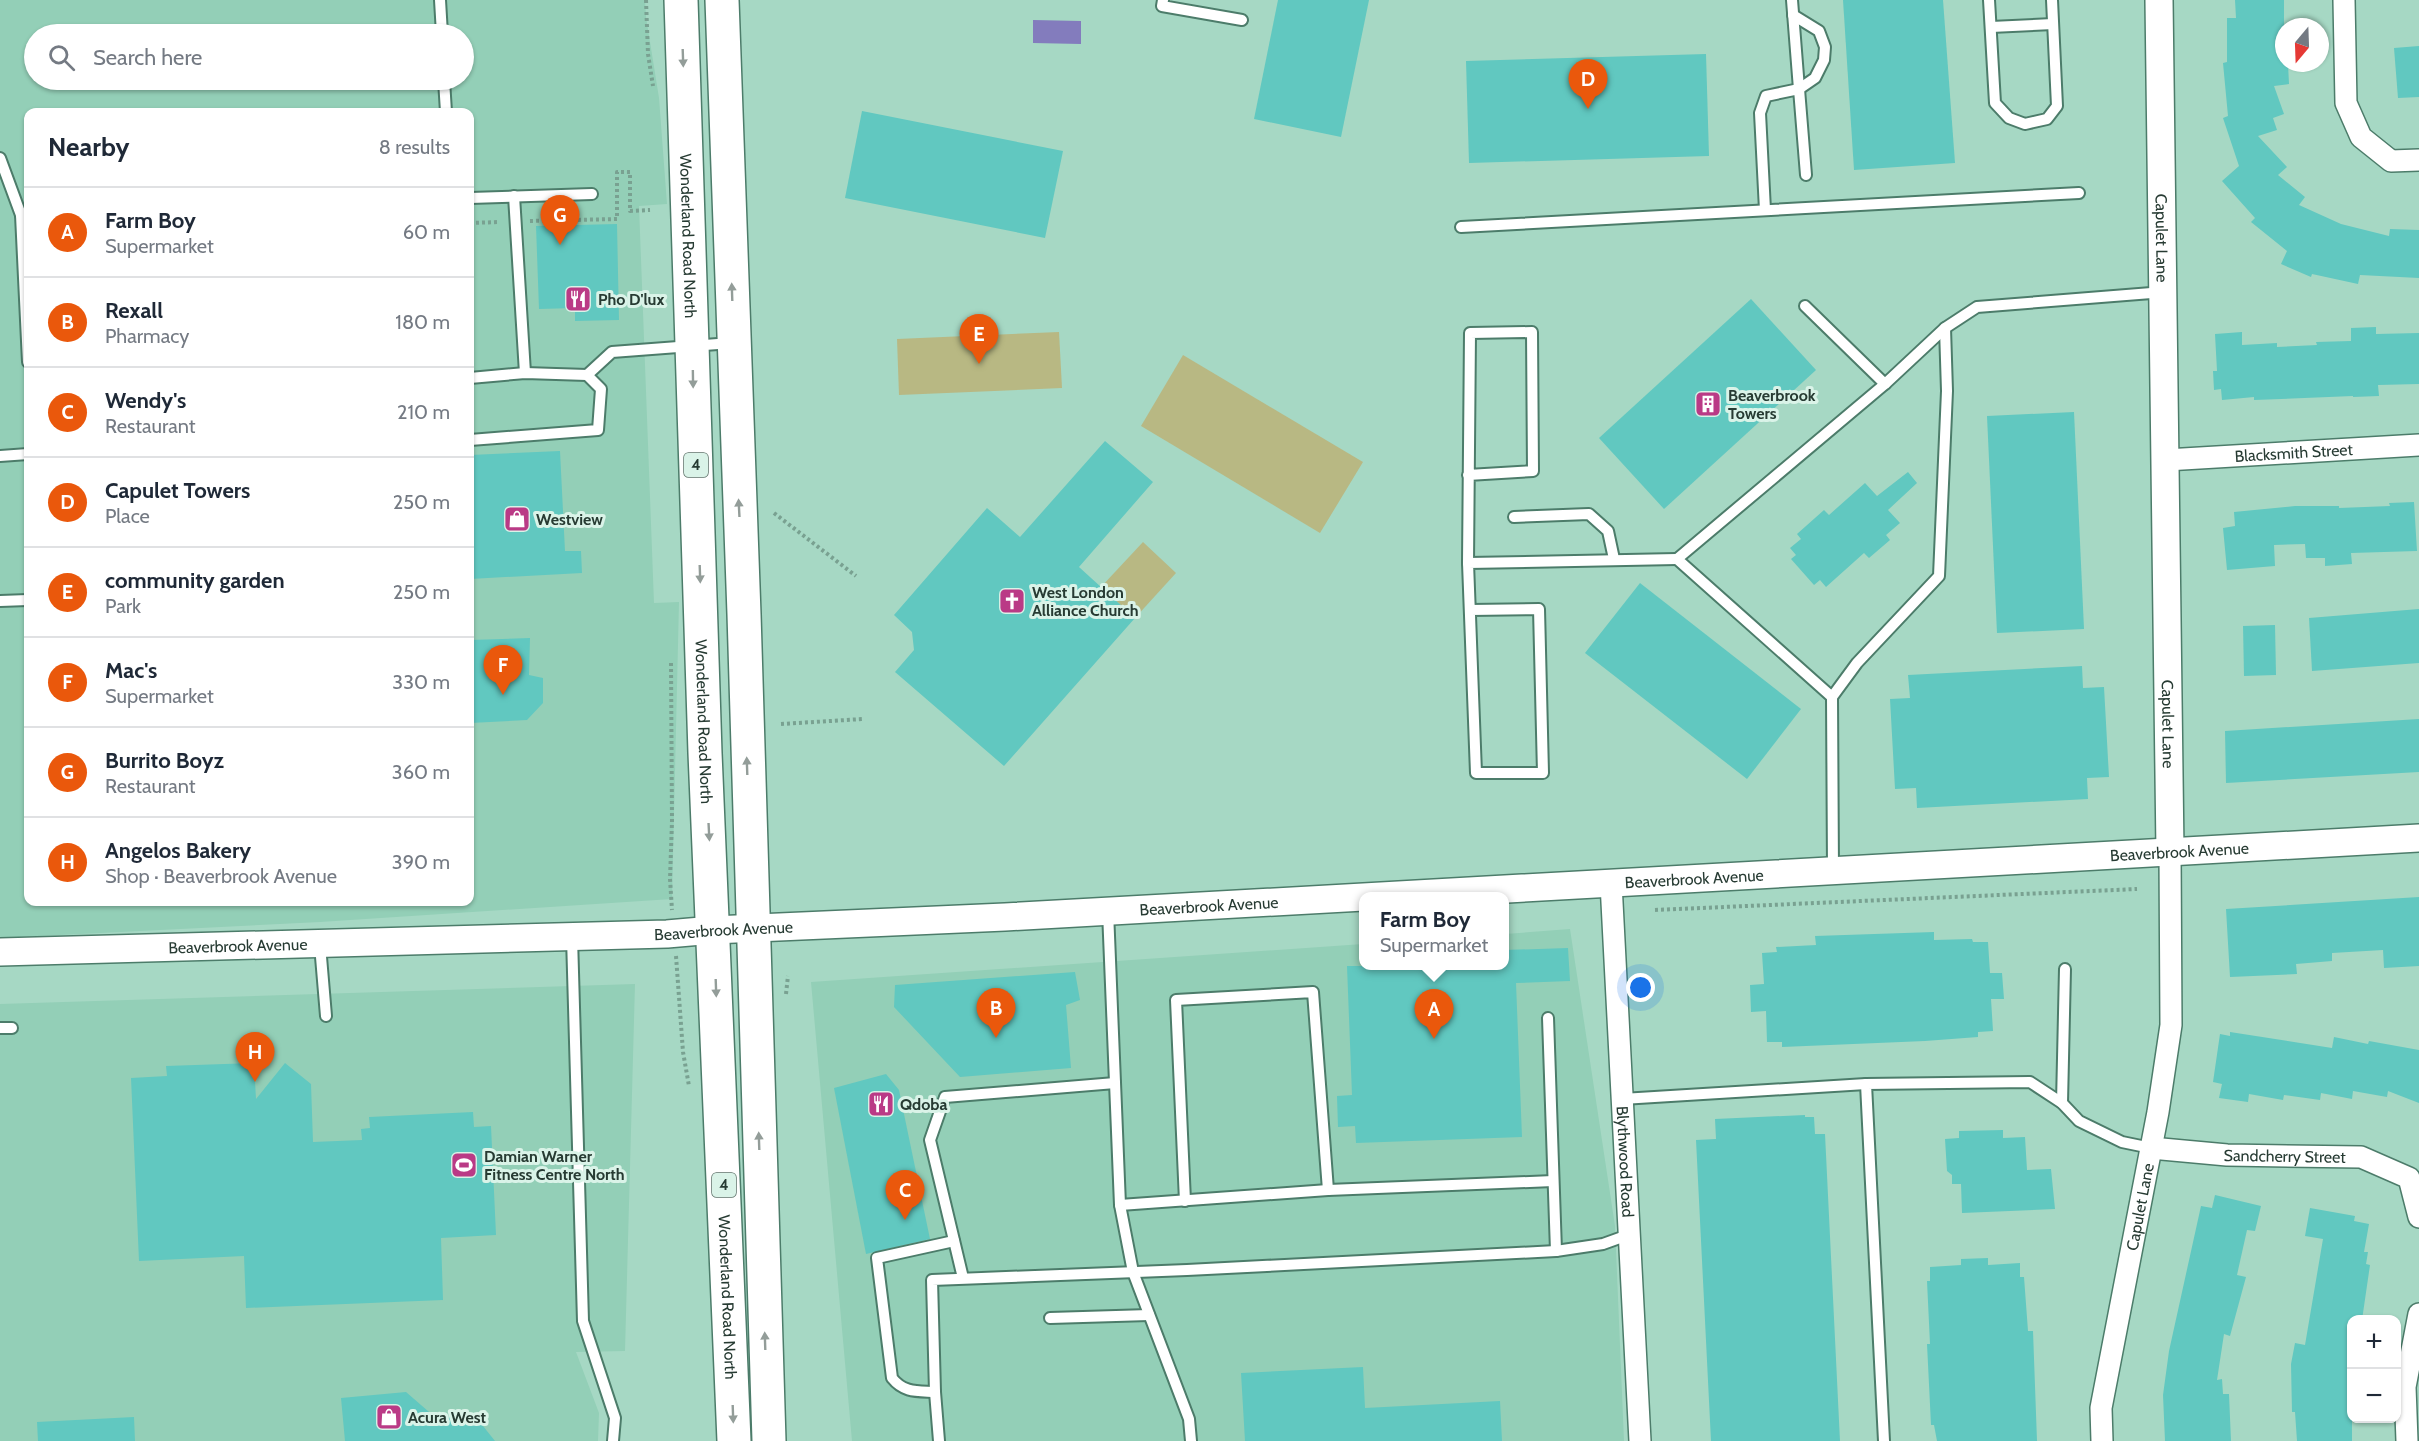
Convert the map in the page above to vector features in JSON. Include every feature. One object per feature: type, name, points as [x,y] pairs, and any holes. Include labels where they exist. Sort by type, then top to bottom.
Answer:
[{"type":"main road","name":"Wonderland Road North","points":[[681,0],[713,930],[734,1441]]},
{"type":"main road","name":"4","points":[[722,0],[768,1441]]},
{"type":"street","name":"Capulet Lane","points":[[2102,1441],[2101,1408],[2151,1148],[2171,1025],[2159,0]]},
{"type":"street","points":[[2344,0],[2346,103],[2361,137],[2391,161],[2419,160]]},
{"type":"street","name":"Blacksmith Street","points":[[2166,460],[2419,445]]},
{"type":"street","name":"Beaverbrook Avenue","points":[[1449,892],[2419,838]]},
{"type":"street","name":"Blythwood Road","points":[[1611,883],[1640,1441]]},
{"type":"street","name":"Beaverbrook Avenue","points":[[0,952],[674,934],[713,930],[1359,897]]},
{"type":"street","name":"Sandcherry Street","points":[[2151,1148],[2227,1155],[2361,1157],[2409,1178],[2419,1217]]},
{"type":"street","points":[[2407,1441],[2405,1387],[2419,1314]]},
{"type":"lane","points":[[440,0],[441,24]]},
{"type":"lane","points":[[1163,0],[1162,6],[1242,20]]},
{"type":"lane","points":[[1792,0],[1806,175]]},
{"type":"lane","points":[[1989,0],[1995,103],[2009,118],[2025,124],[2047,119],[2057,106],[2052,0]]},
{"type":"lane","points":[[1765,210],[1760,113],[1766,96],[1799,89],[1815,78],[1824,60],[1825,47],[1819,31],[1793,15]]},
{"type":"lane","points":[[1991,27],[2053,24]]},
{"type":"lane","points":[[445,90],[446,108]]},
{"type":"lane","points":[[0,158],[24,213]]},
{"type":"lane","points":[[1461,227],[2079,193]]},
{"type":"lane","points":[[474,198],[592,194]]},
{"type":"lane","points":[[514,196],[525,373]]},
{"type":"lane","points":[[1468,562],[1677,559],[1885,384],[1946,328],[1977,306],[2164,292]]},
{"type":"lane","points":[[1805,306],[1885,384]]},
{"type":"lane","points":[[1833,870],[1832,696],[1857,663],[1939,576],[1947,391],[1946,328]]},
{"type":"lane","points":[[1468,475],[1533,471],[1532,332],[1470,333],[1468,475],[1468,562],[1476,773],[1543,773],[1539,609],[1470,610]]},
{"type":"lane","points":[[587,375],[612,352],[734,342]]},
{"type":"lane","points":[[474,378],[525,373],[587,375],[601,389],[598,430],[474,440]]},
{"type":"lane","points":[[0,456],[24,454]]},
{"type":"lane","points":[[1514,517],[1589,514],[1608,531],[1614,560]]},
{"type":"lane","points":[[1677,559],[1832,696]]},
{"type":"lane","points":[[0,601],[24,600]]},
{"type":"lane","points":[[1108,911],[1120,1204],[1133,1272],[1189,1419],[1191,1441]]},
{"type":"lane","points":[[572,936],[584,1322],[615,1418],[613,1441]]},
{"type":"lane","points":[[320,944],[326,1016]]},
{"type":"lane","points":[[2062,1103],[2065,969]]},
{"type":"lane","points":[[1185,1202],[1176,1000],[1314,992],[1328,1190]]},
{"type":"lane","points":[[1548,1018],[1556,1251]]},
{"type":"lane","points":[[1622,1099],[1866,1084],[2030,1082],[2062,1103],[2079,1121],[2122,1142],[2151,1148]]},
{"type":"lane","points":[[963,1278],[930,1140],[945,1097],[1115,1083]]},
{"type":"lane","points":[[1866,1084],[1884,1441]]},
{"type":"lane","points":[[1120,1204],[1185,1202],[1328,1190],[1553,1181]]},
{"type":"lane","points":[[939,1441],[935,1392],[932,1280],[1556,1251],[1603,1244],[1628,1235]]},
{"type":"lane","points":[[935,1392],[909,1391],[900,1388],[892,1378],[877,1258],[954,1241]]},
{"type":"lane","points":[[1050,1318],[1149,1315]]},
{"type":"path","points":[[474,223],[617,219],[617,172],[630,172],[630,211],[650,210]]},
{"type":"path","points":[[774,513],[856,576]]},
{"type":"path","points":[[781,724],[863,719]]},
{"type":"path","points":[[1655,910],[2137,890]]},
{"type":"shaded area","points":[[0,0],[645,0],[659,98],[667,204],[639,206],[654,603],[679,602],[672,899],[320,922],[0,938]]},
{"type":"shaded area","points":[[1033,20],[1081,21],[1081,44],[1033,43]]},
{"type":"shaded area","points":[[1059,332],[1062,388],[899,395],[897,339]]},
{"type":"shaded area","points":[[1183,355],[1363,462],[1320,533],[1141,426]]},
{"type":"shaded area","points":[[1143,542],[1176,573],[1135,618],[1101,587]]},
{"type":"shaded area","points":[[1570,929],[1615,1226],[1624,1441],[852,1441],[811,982],[1359,944],[1359,970],[1509,970],[1509,934]]},
{"type":"shaded area","points":[[635,984],[625,1351],[576,1352],[599,1413],[598,1441],[0,1441],[0,1004]]},
{"type":"building","points":[[1278,0],[1369,0],[1341,137],[1254,119]]},
{"type":"building","points":[[1843,0],[1943,0],[1955,163],[1854,170]]},
{"type":"building","points":[[2235,0],[2284,0],[2284,18],[2275,18],[2275,72],[2288,72],[2289,84],[2274,86],[2284,114],[2273,118],[2277,130],[2258,136],[2287,167],[2278,175],[2305,197],[2299,205],[2341,224],[2389,236],[2390,229],[2419,230],[2419,278],[2360,275],[2358,284],[2312,274],[2311,277],[2281,264],[2287,251],[2251,222],[2255,218],[2222,181],[2239,166],[2223,118],[2228,116],[2223,63],[2227,62],[2227,18],[2236,18]]},
{"type":"building","points":[[2419,46],[2419,97],[2398,98],[2394,48]]},
{"type":"building","points":[[1706,54],[1709,156],[1469,163],[1466,61]]},
{"type":"building","points":[[862,111],[1063,151],[1045,238],[845,198]]},
{"type":"building","points":[[617,224],[619,320],[575,321],[575,308],[539,309],[536,226]]},
{"type":"building","name":"Beaverbrook Towers","points":[[1751,299],[1816,370],[1664,509],[1599,438]]},
{"type":"building","points":[[2376,327],[2376,334],[2419,333],[2419,384],[2378,385],[2379,396],[2254,400],[2254,397],[2222,400],[2221,389],[2214,390],[2213,371],[2217,371],[2215,334],[2242,332],[2242,345],[2277,343],[2277,347],[2317,345],[2316,342],[2351,341],[2351,328]]},
{"type":"building","points":[[2074,412],[2084,629],[1997,633],[1987,416]]},
{"type":"building","name":"West London Alliance Church","points":[[1105,441],[1153,482],[1079,567],[1135,618],[1004,766],[895,672],[914,650],[912,632],[894,615],[987,508],[1020,537]]},
{"type":"building","name":"Westview","points":[[560,451],[565,551],[581,551],[582,573],[474,579],[474,455]]},
{"type":"building","points":[[1908,472],[1917,483],[1888,510],[1900,523],[1886,535],[1890,540],[1869,558],[1864,553],[1826,587],[1820,580],[1814,585],[1791,559],[1796,555],[1790,548],[1801,539],[1797,534],[1824,510],[1829,515],[1865,483],[1877,496]]},
{"type":"building","points":[[2414,502],[2417,551],[2351,553],[2352,564],[2325,566],[2325,558],[2306,558],[2305,544],[2274,545],[2275,566],[2227,570],[2223,528],[2235,526],[2234,512],[2295,506],[2339,506],[2339,508],[2390,506],[2389,503]]},
{"type":"building","points":[[1640,583],[1801,709],[1747,779],[1585,653]]},
{"type":"building","points":[[2419,609],[2419,663],[2312,671],[2309,618]]},
{"type":"building","points":[[2275,625],[2276,675],[2244,676],[2243,626]]},
{"type":"building","points":[[530,638],[529,675],[543,678],[543,703],[527,720],[474,723],[474,640]]},
{"type":"building","points":[[2082,666],[2083,688],[2104,687],[2109,777],[2087,778],[2088,799],[1917,808],[1916,788],[1895,789],[1890,699],[1910,698],[1908,675]]},
{"type":"building","points":[[2419,719],[2419,772],[2226,783],[2225,731]]},
{"type":"building","points":[[2419,897],[2419,966],[2384,968],[2383,950],[2332,953],[2332,961],[2296,964],[2297,974],[2230,977],[2226,909]]},
{"type":"building","points":[[1934,932],[1934,940],[1972,939],[1973,942],[1988,942],[1990,973],[2002,973],[2004,999],[1991,999],[1993,1031],[1978,1032],[1978,1037],[1925,1041],[1782,1047],[1782,1042],[1767,1042],[1766,1011],[1751,1012],[1750,985],[1764,984],[1762,953],[1777,952],[1776,947],[1816,945],[1815,936]]},
{"type":"building","points":[[1568,948],[1570,981],[1516,983],[1522,1137],[1356,1143],[1355,1126],[1338,1127],[1337,1096],[1352,1095],[1347,966],[1359,966],[1359,970],[1509,970],[1509,950]]},
{"type":"building","points":[[1075,972],[1080,1000],[1066,1005],[1071,1068],[960,1077],[894,1007],[895,985]]},
{"type":"building","points":[[2230,1032],[2332,1048],[2334,1037],[2419,1050],[2419,1103],[2388,1091],[2387,1097],[2353,1091],[2352,1099],[2321,1093],[2320,1100],[2284,1095],[2283,1100],[2249,1094],[2248,1102],[2219,1098],[2222,1084],[2213,1082],[2220,1034],[2230,1036]]},
{"type":"building","points":[[254,1063],[256,1099],[285,1063],[311,1084],[313,1142],[362,1140],[361,1129],[370,1128],[369,1117],[473,1112],[474,1127],[491,1126],[496,1235],[441,1238],[443,1300],[246,1308],[244,1256],[139,1261],[131,1078],[167,1076],[166,1066]]},
{"type":"building","points":[[886,1074],[899,1090],[930,1239],[866,1254],[834,1088]]},
{"type":"building","points":[[1805,1115],[1805,1117],[1814,1117],[1815,1134],[1825,1134],[1840,1441],[1711,1441],[1696,1140],[1716,1139],[1715,1119]]},
{"type":"building","points":[[2003,1130],[2003,1138],[2025,1137],[2027,1170],[2051,1169],[2055,1209],[1962,1213],[1961,1184],[1952,1184],[1952,1175],[1947,1171],[1945,1139],[1959,1138],[1959,1131]]},
{"type":"building","points":[[2215,1195],[2261,1206],[2255,1231],[2247,1230],[2237,1275],[2246,1277],[2230,1336],[2224,1334],[2217,1380],[2222,1379],[2223,1394],[2229,1394],[2231,1441],[2165,1441],[2163,1395],[2169,1351],[2201,1206],[2212,1208]]},
{"type":"building","points":[[2310,1208],[2355,1216],[2354,1221],[2369,1224],[2364,1252],[2368,1252],[2366,1264],[2370,1265],[2363,1315],[2347,1315],[2347,1423],[2352,1423],[2352,1441],[2297,1441],[2295,1412],[2292,1412],[2291,1364],[2295,1343],[2305,1345],[2323,1239],[2305,1236]]},
{"type":"building","points":[[1988,1258],[1988,1265],[2020,1263],[2020,1277],[2024,1277],[2028,1331],[2033,1331],[2037,1441],[1937,1441],[1934,1425],[1931,1425],[1927,1344],[1930,1344],[1927,1281],[1930,1281],[1930,1267],[1961,1265],[1961,1259]]},
{"type":"building","points":[[1363,1367],[1365,1408],[1500,1401],[1502,1441],[1245,1441],[1241,1373]]},
{"type":"building","name":"Acura West","points":[[406,1392],[436,1418],[475,1416],[495,1441],[345,1441],[341,1398]]},
{"type":"building","points":[[134,1417],[135,1441],[38,1441],[37,1422]]},
{"type":"place","name":"Capulet Towers","points":[[1588,109]]},
{"type":"place","name":"Burrito Boyz","points":[[560,245]]},
{"type":"place","name":"Pho D'lux","points":[[578,299]]},
{"type":"place","name":"community garden","points":[[979,364]]},
{"type":"place","name":"Beaverbrook Towers","points":[[1708,404]]},
{"type":"place","name":"Westview","points":[[517,519]]},
{"type":"place","name":"West London Alliance Church","points":[[1012,601]]},
{"type":"place","name":"Mac's","points":[[503,695]]},
{"type":"place","name":"Rexall","points":[[996,1038]]},
{"type":"place","name":"Farm Boy","points":[[1434,1039]]},
{"type":"place","name":"Angelos Bakery","points":[[255,1082]]},
{"type":"place","name":"Qdoba","points":[[881,1104]]},
{"type":"place","name":"Damian Warner Fitness Centre North","points":[[464,1165]]},
{"type":"place","name":"Wendy's","points":[[905,1220]]},
{"type":"place","name":"Acura West","points":[[389,1417]]}]
